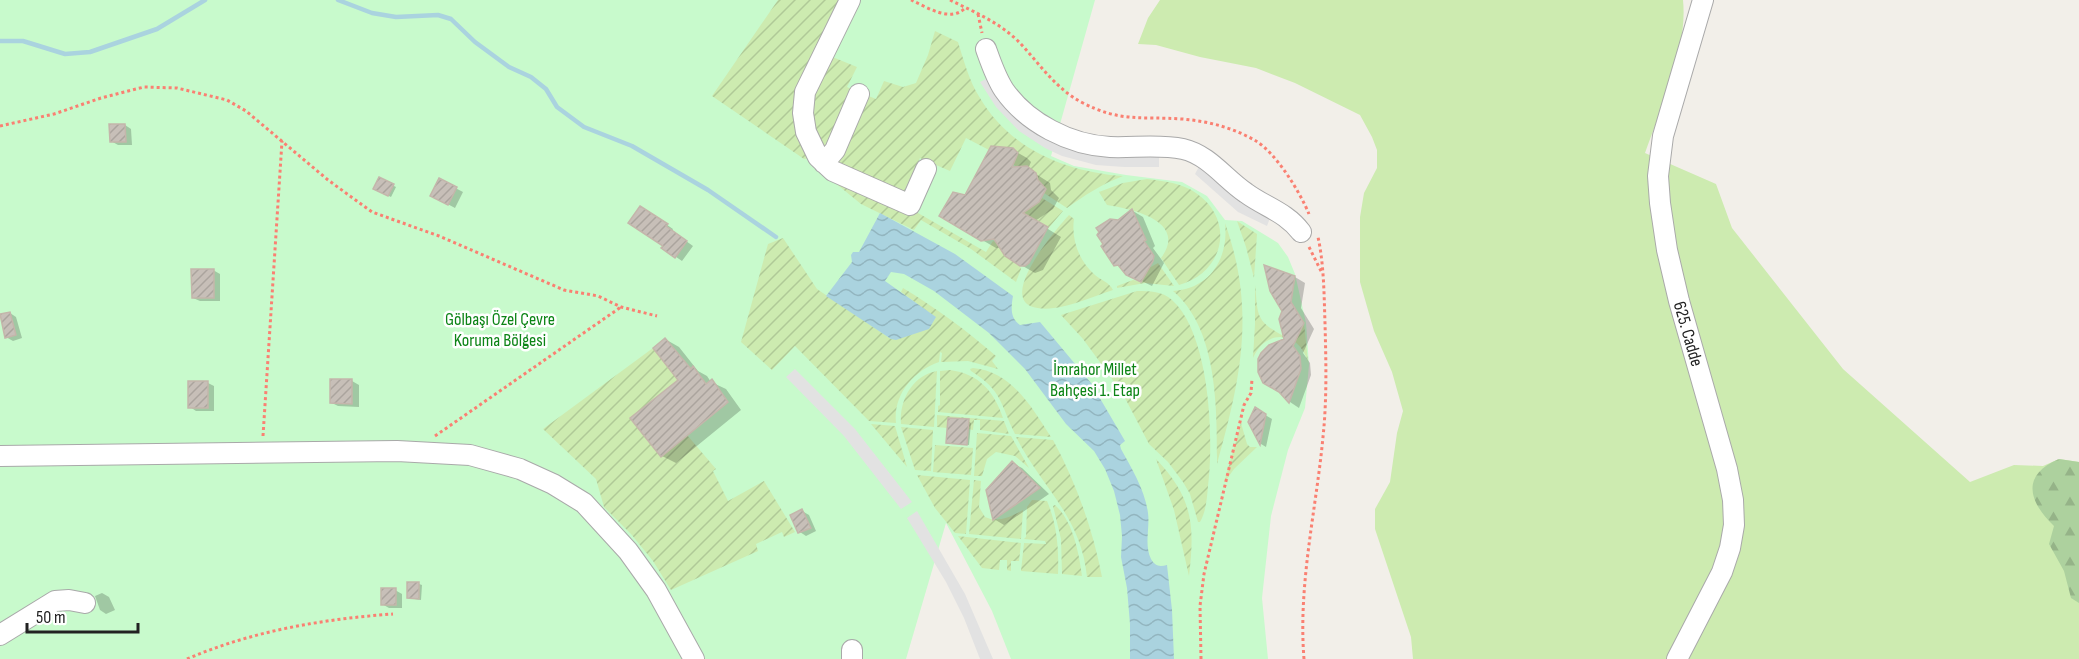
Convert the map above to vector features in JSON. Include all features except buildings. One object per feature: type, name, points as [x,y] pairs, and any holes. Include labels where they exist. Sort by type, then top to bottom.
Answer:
[{"type":"street","points":[[850,0],[803,99],[802,112],[806,132],[814,151],[833,171],[910,205],[926,169]]},
{"type":"street","name":"625. Cadde","points":[[1677,659],[1722,572],[1730,548],[1734,525],[1733,500],[1727,469],[1679,301],[1670,260],[1658,177],[1663,136],[1703,0]]},
{"type":"street","points":[[986,49],[996,77],[1022,111],[1063,136],[1108,147],[1185,149],[1212,164],[1251,197],[1309,226]]},
{"type":"street","points":[[824,163],[835,150],[859,94]]},
{"type":"street","points":[[0,456],[421,452],[470,455],[519,469],[553,484],[584,503],[628,551],[656,590],[694,659]]},
{"type":"street","points":[[0,635],[55,602],[69,600],[85,603]]},
{"type":"path","points":[[911,0],[943,14],[955,14],[965,8]]},
{"type":"path","points":[[950,0],[993,21],[1018,41],[1057,85],[1081,102],[1118,117],[1139,120],[1183,119],[1224,126],[1258,142],[1277,162],[1302,197],[1324,278]]},
{"type":"path","points":[[0,126],[54,114],[128,90],[161,87],[201,93],[227,100],[246,111],[372,212],[439,236],[564,290],[598,296],[621,307],[657,316]]},
{"type":"path","points":[[262,453],[282,141]]},
{"type":"path","points":[[1304,659],[1309,530],[1323,438],[1326,384],[1324,278],[1318,238],[1309,226]]},
{"type":"path","points":[[421,452],[434,437],[621,307]]},
{"type":"path","points":[[1201,659],[1200,606],[1204,574],[1244,405],[1251,393],[1252,379]]},
{"type":"path","points":[[188,659],[252,637],[300,626],[345,618],[393,614]]},
{"type":"green space","name":"Gölbaşı Özel Çevre Koruma Bölgesi","points":[[0,0],[1095,0],[1051,156],[1074,166],[1182,182],[1207,196],[1225,220],[1242,221],[1278,243],[1288,257],[1295,274],[1306,323],[1309,365],[1305,408],[1288,450],[1271,516],[1262,598],[1268,659],[1011,659],[992,611],[946,523],[906,659],[0,659]]},
{"type":"green space","points":[[778,0],[842,0],[801,88],[811,158],[804,159],[712,96]]},
{"type":"green space","points":[[1160,0],[1683,0],[1683,19],[1677,58],[1645,153],[1716,184],[1732,228],[1843,369],[1970,482],[2014,465],[2043,466],[2059,459],[2079,462],[2079,659],[1413,659],[1411,637],[1375,529],[1375,509],[1390,482],[1397,433],[1403,411],[1392,372],[1374,331],[1360,282],[1360,217],[1364,193],[1377,168],[1377,150],[1360,115],[1295,83],[1256,68],[1200,57],[1156,45],[1138,44],[1148,18]]},
{"type":"green space","points":[[935,31],[958,42],[970,78],[980,98],[992,116],[1023,144],[1061,163],[1102,174],[1123,176],[1094,190],[1067,208],[1044,193],[1046,189],[1035,178],[1036,173],[1027,166],[1021,170],[1013,164],[1018,154],[1013,148],[991,146],[989,150],[966,138],[950,171],[920,158],[901,198],[834,163],[866,95],[876,99],[884,81],[903,87],[916,83]]},
{"type":"green space","points":[[830,56],[857,67],[847,87],[854,90],[826,150],[816,141],[810,100]]},
{"type":"green space","points":[[823,170],[918,213],[986,252],[993,241],[996,242],[1005,256],[1020,266],[1016,282],[971,249],[921,220],[914,230],[861,204],[823,173]]},
{"type":"green space","points":[[1147,179],[1173,183],[1191,190],[1209,204],[1217,217],[1220,231],[1215,258],[1194,279],[1179,285],[1161,258],[1168,246],[1168,235],[1163,226],[1143,214],[1107,205],[1099,192],[1123,183]]},
{"type":"green space","points":[[1042,198],[1063,211],[1046,231],[1046,226],[1023,213]]},
{"type":"green space","points":[[1069,215],[1074,219],[1075,242],[1081,257],[1089,269],[1113,290],[1063,307],[1042,309],[1033,307],[1024,300],[1022,290],[1026,276],[1044,246]]},
{"type":"green space","points":[[1237,221],[1257,234],[1254,278],[1246,247]]},
{"type":"green space","points":[[1225,223],[1235,255],[1240,285],[1242,344],[1233,402],[1217,464],[1215,395],[1207,348],[1199,326],[1188,307],[1173,291],[1197,284],[1207,278],[1214,269],[1224,248]]},
{"type":"green space","points":[[783,238],[817,289],[891,339],[935,317],[901,292],[903,288],[951,320],[996,356],[992,361],[998,369],[968,361],[941,362],[942,353],[940,352],[939,362],[921,371],[901,394],[896,423],[869,421],[795,346],[772,370],[741,342],[768,244]]},
{"type":"green space","points":[[1158,263],[1174,286],[1145,283],[1117,288],[1133,280],[1139,281],[1149,268]]},
{"type":"green space","points":[[1255,285],[1258,312],[1268,326],[1283,336],[1294,338],[1297,337],[1304,323],[1308,362],[1304,352],[1297,344],[1282,337],[1266,342],[1253,358]]},
{"type":"green space","points":[[1137,291],[1160,293],[1172,300],[1185,316],[1202,361],[1209,415],[1210,466],[1207,500],[1200,522],[1198,522],[1190,494],[1183,482],[1168,462],[1149,444],[1126,400],[1110,376],[1083,339],[1061,315]]},
{"type":"green space","points":[[653,348],[678,380],[630,418],[661,457],[687,435],[716,469],[713,471],[728,501],[764,481],[795,532],[784,537],[782,532],[756,544],[758,551],[671,590],[653,561],[631,534],[604,507],[596,479],[543,429]]},
{"type":"green space","points":[[970,369],[999,376],[1009,383],[1028,403],[1051,437],[1015,434],[995,392],[971,371]]},
{"type":"green space","points":[[950,370],[969,375],[984,385],[995,400],[1003,418],[938,412],[940,371]]},
{"type":"green space","points":[[937,371],[934,427],[901,424],[902,406],[909,390],[928,373]]},
{"type":"green space","points":[[937,415],[1004,421],[1009,434],[980,430],[980,420],[974,420],[973,430],[948,418],[947,428],[937,427]]},
{"type":"green space","points":[[1241,423],[1247,444],[1250,447],[1257,447],[1234,469],[1224,483]]},
{"type":"green space","points":[[871,424],[895,426],[907,467]]},
{"type":"green space","points":[[901,427],[933,430],[931,471],[915,470]]},
{"type":"green space","points":[[977,433],[1011,436],[1029,468],[1015,456],[996,452],[987,459],[982,476],[974,476]]},
{"type":"green space","points":[[1016,437],[1053,440],[1083,507],[1102,577],[1087,577],[1083,556],[1069,519]]},
{"type":"green space","points":[[935,445],[973,448],[971,475],[933,472]]},
{"type":"green space","points":[[1156,459],[1178,487],[1189,513],[1192,542],[1189,576],[1174,510]]},
{"type":"green space","points":[[2059,459],[2079,462],[2079,603],[2071,598],[2064,571],[2049,544],[2054,526],[2038,507],[2032,489],[2039,473],[2047,465]]},
{"type":"green space","points":[[917,475],[970,480],[966,534],[955,533],[935,508]]},
{"type":"green space","points":[[974,480],[981,481],[979,507],[985,517],[1000,519],[1023,510],[1021,539],[969,534]]},
{"type":"green space","points":[[1032,500],[1047,501],[1057,537],[1058,574],[1021,571],[1024,543],[1046,544],[1045,541],[1024,539],[1026,537],[1027,507]]},
{"type":"green space","points":[[1055,505],[1071,528],[1082,576],[1062,574],[1061,539],[1053,506]]},
{"type":"green space","points":[[958,536],[1021,543],[1019,561],[1011,561],[1011,571],[1007,570],[1007,560],[1000,560],[999,570],[982,568]]},
{"type":"shaded area","points":[[990,77],[1024,118],[1159,152],[1159,167],[1096,165],[1062,156],[1045,148],[1019,131],[996,107],[980,82]]},
{"type":"shaded area","points":[[1201,163],[1271,215],[1267,226],[1238,212],[1195,174]]},
{"type":"shaded area","points":[[795,369],[855,429],[912,502],[901,509],[844,436],[786,377]]},
{"type":"shaded area","points":[[917,511],[965,594],[993,659],[980,659],[964,618],[946,582],[907,518]]},
{"type":"water","points":[[880,213],[955,254],[1013,296],[1014,319],[1020,325],[1040,322],[1091,383],[1125,441],[1120,445],[1121,449],[1144,496],[1148,513],[1148,548],[1151,559],[1158,565],[1167,565],[1174,659],[1130,659],[1127,588],[1121,557],[1120,515],[1114,491],[1094,451],[1066,424],[1025,369],[989,333],[934,291],[904,274],[891,272],[885,281],[936,317],[929,329],[896,340],[891,339],[826,296],[852,262],[853,252],[859,252]]},
{"type":"waterway","points":[[0,41],[23,41],[65,54],[90,52],[157,29],[205,0]]},
{"type":"waterway","points":[[338,0],[372,13],[396,17],[438,15],[451,19],[475,42],[509,67],[531,77],[546,89],[557,107],[584,127],[632,146],[708,190],[776,237]]},
{"type":"park label","name":"İmrahor Millet Bahçesi 1. Etap","points":[[1095,379]]}]
